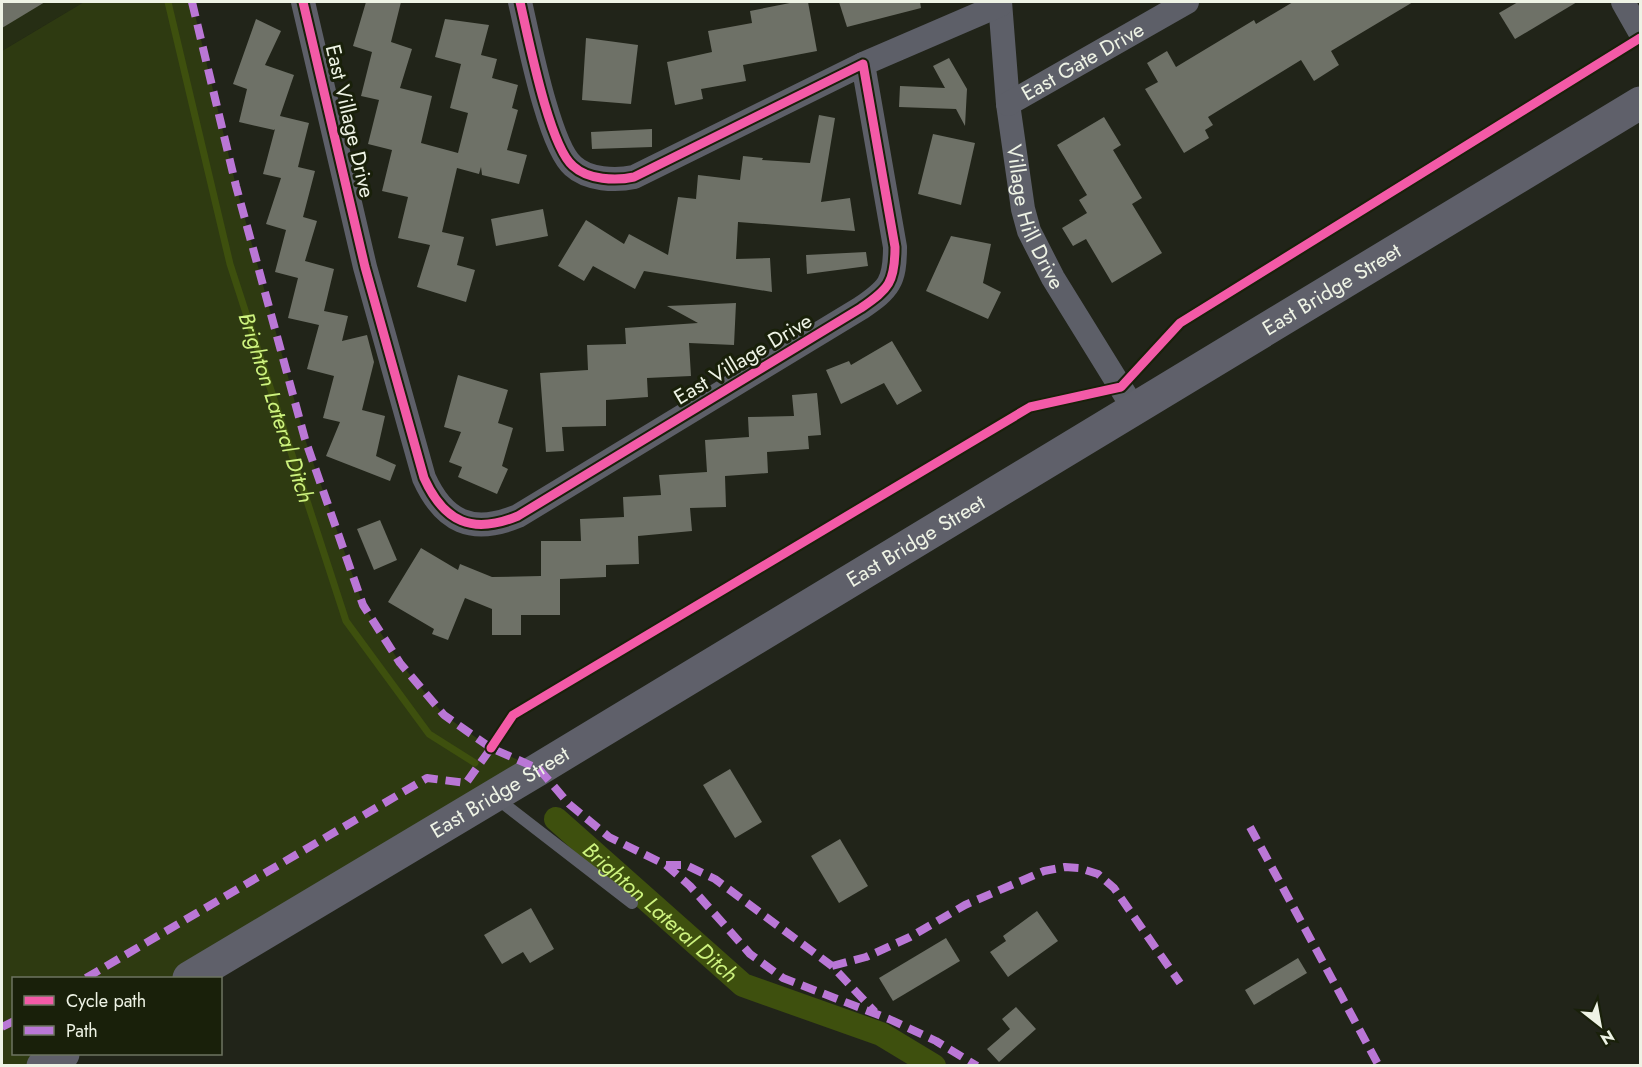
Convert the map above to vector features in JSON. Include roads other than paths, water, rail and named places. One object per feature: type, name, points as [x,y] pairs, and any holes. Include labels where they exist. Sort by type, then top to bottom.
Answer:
[{"type":"main road","name":"East Bridge Street","points":[[191,977],[1641,103]]},
{"type":"main road","points":[[43,1065],[60,1055]]},
{"type":"street","name":"East Village Drive","points":[[303,2],[365,267],[424,478],[429,490],[443,509],[451,516],[475,525],[500,524],[518,516],[883,293],[893,276],[896,247],[864,64]]},
{"type":"street","points":[[520,2],[546,109],[558,143],[574,168],[604,178],[621,180],[634,177],[864,64],[1000,3]]},
{"type":"street","name":"East Gate Drive","points":[[1008,104],[1187,2]]},
{"type":"street","points":[[1623,2],[1641,32]]},
{"type":"street","name":"Village Hill Drive","points":[[1000,3],[1008,104],[1023,209],[1029,231],[1053,278],[1134,409]]},
{"type":"lane","points":[[494,796],[632,903]]},
{"type":"waterway","name":"Brighton Lateral Ditch","points":[[168,2],[230,264],[346,621],[429,734],[475,763]]},
{"type":"waterway","name":"Brighton Lateral Ditch","points":[[556,819],[743,985],[881,1034],[934,1066]]}]
